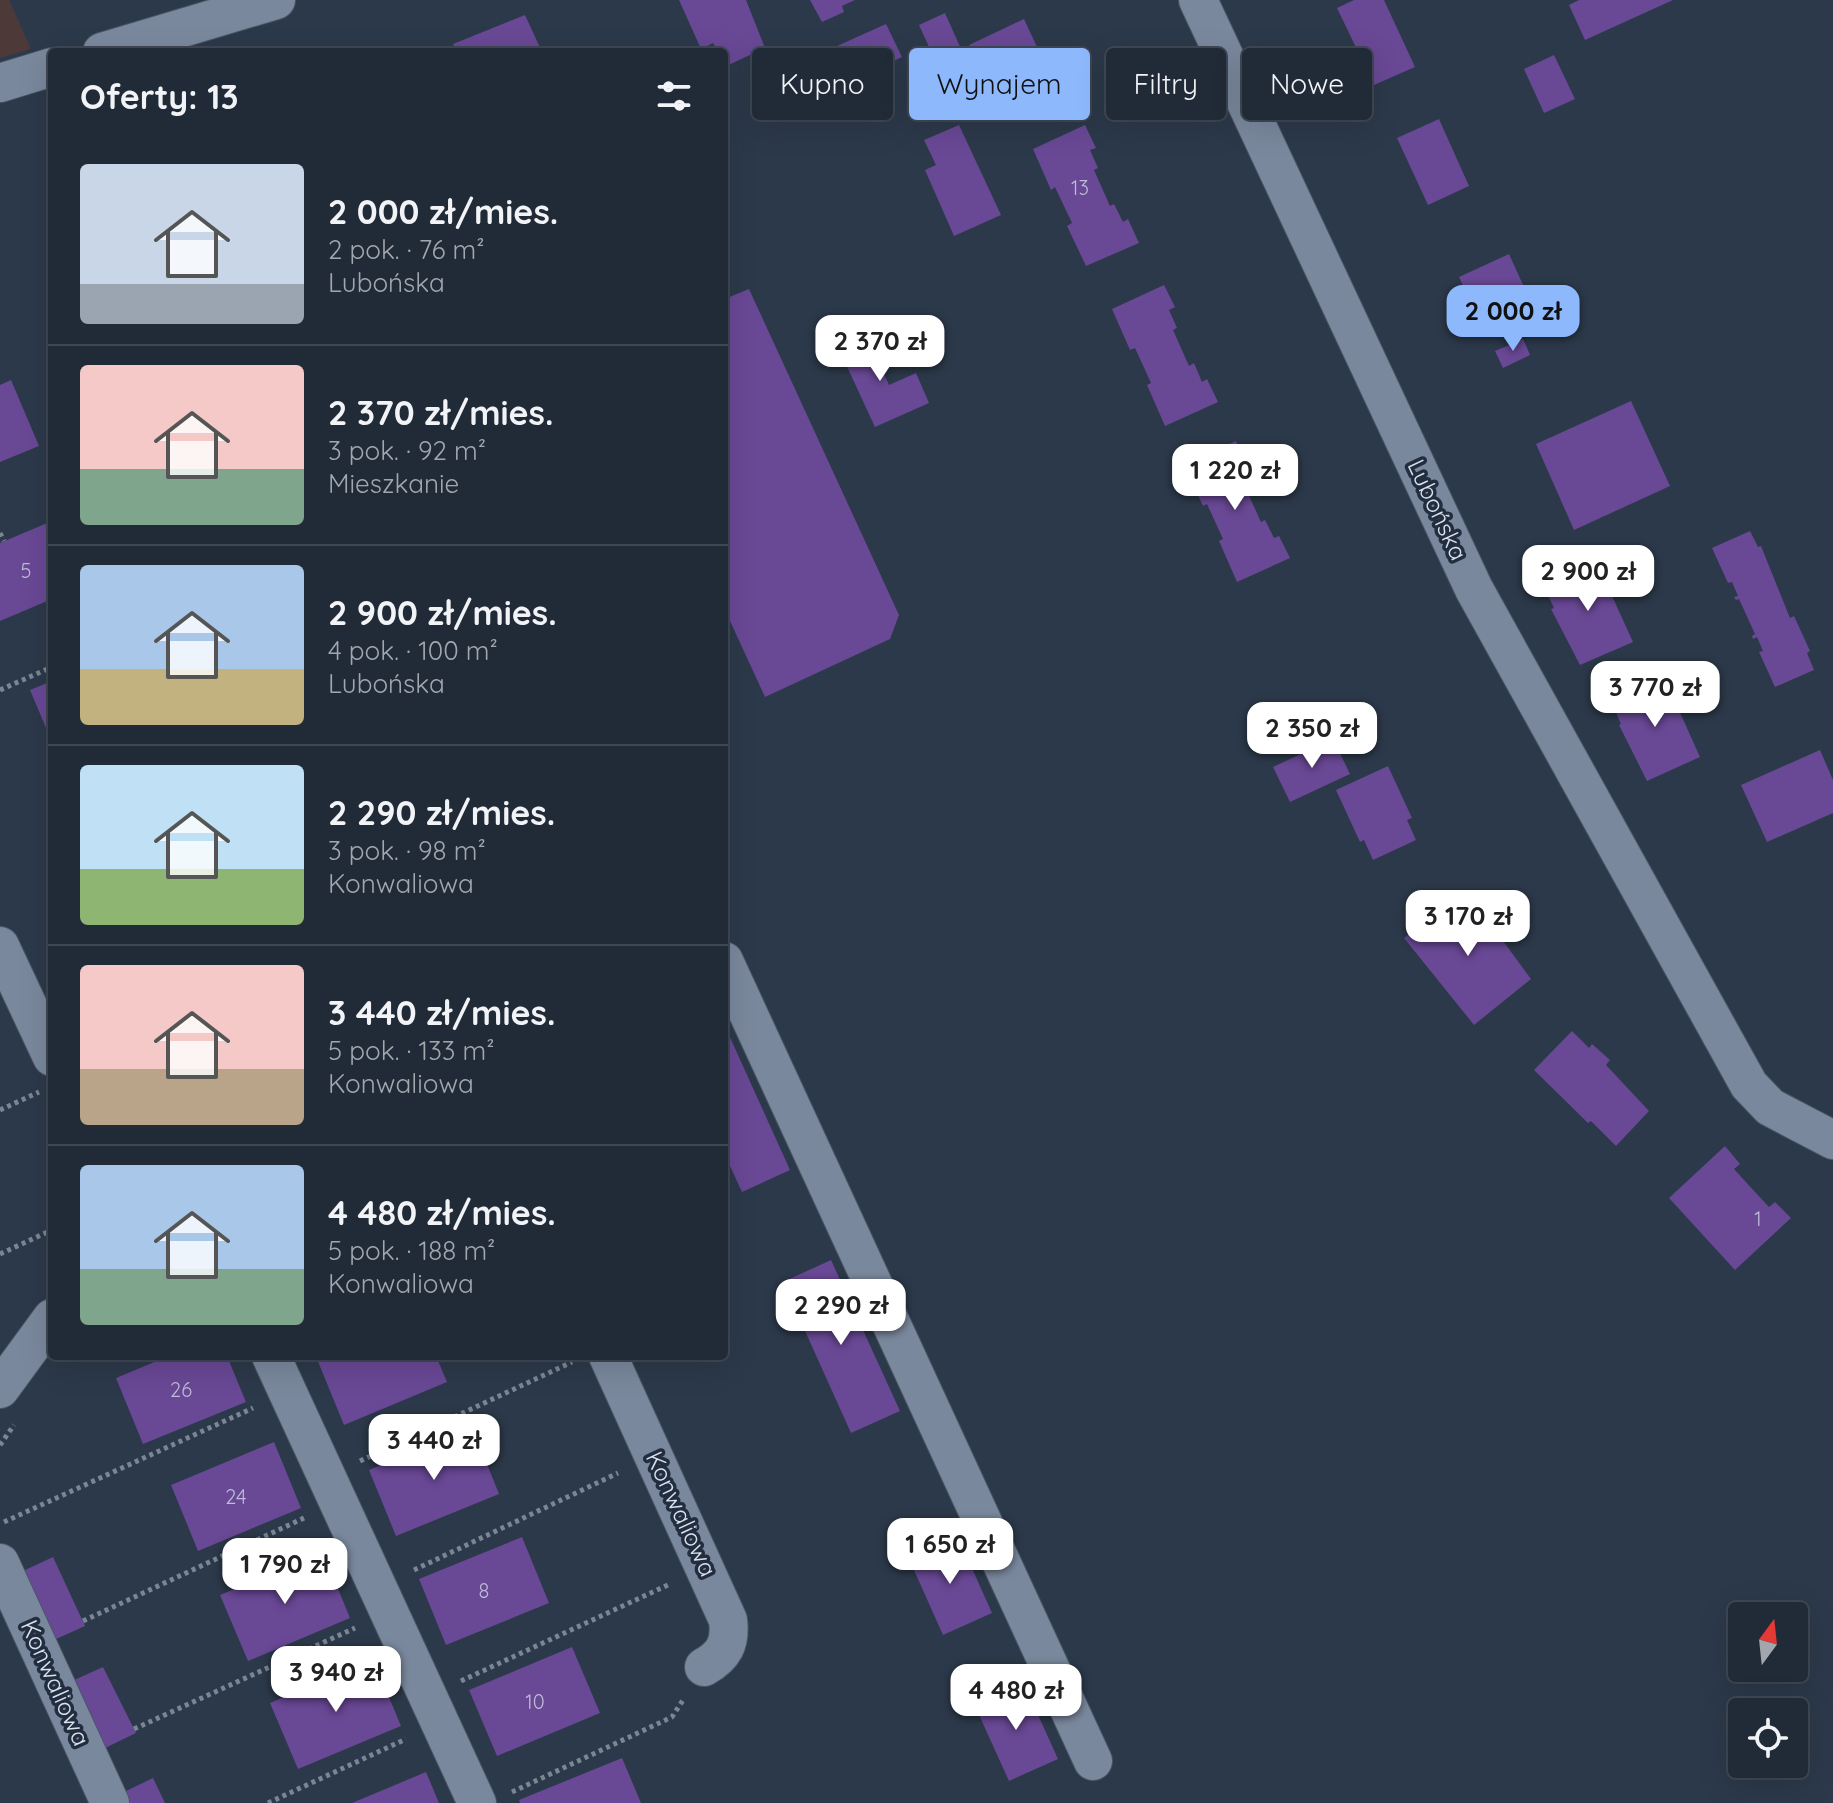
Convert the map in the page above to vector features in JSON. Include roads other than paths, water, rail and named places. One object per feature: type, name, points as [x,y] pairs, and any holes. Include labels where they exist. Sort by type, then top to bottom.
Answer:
[{"type":"street","points":[[115,48],[276,0]]},
{"type":"street","name":"Lubońska","points":[[1198,0],[1474,589],[1749,1085],[1770,1107],[1833,1140]]},
{"type":"street","points":[[0,83],[48,68]]},
{"type":"street","points":[[0,946],[47,1074]]},
{"type":"street","points":[[728,970],[1093,1761]]},
{"type":"street","points":[[0,1389],[48,1323]]},
{"type":"street","points":[[273,1360],[434,1710],[490,1800]]},
{"type":"street","name":"Konwaliowa","points":[[610,1360],[728,1620],[730,1631],[724,1653],[704,1667]]},
{"type":"street","name":"Konwaliowa","points":[[0,1563],[110,1803]]}]
